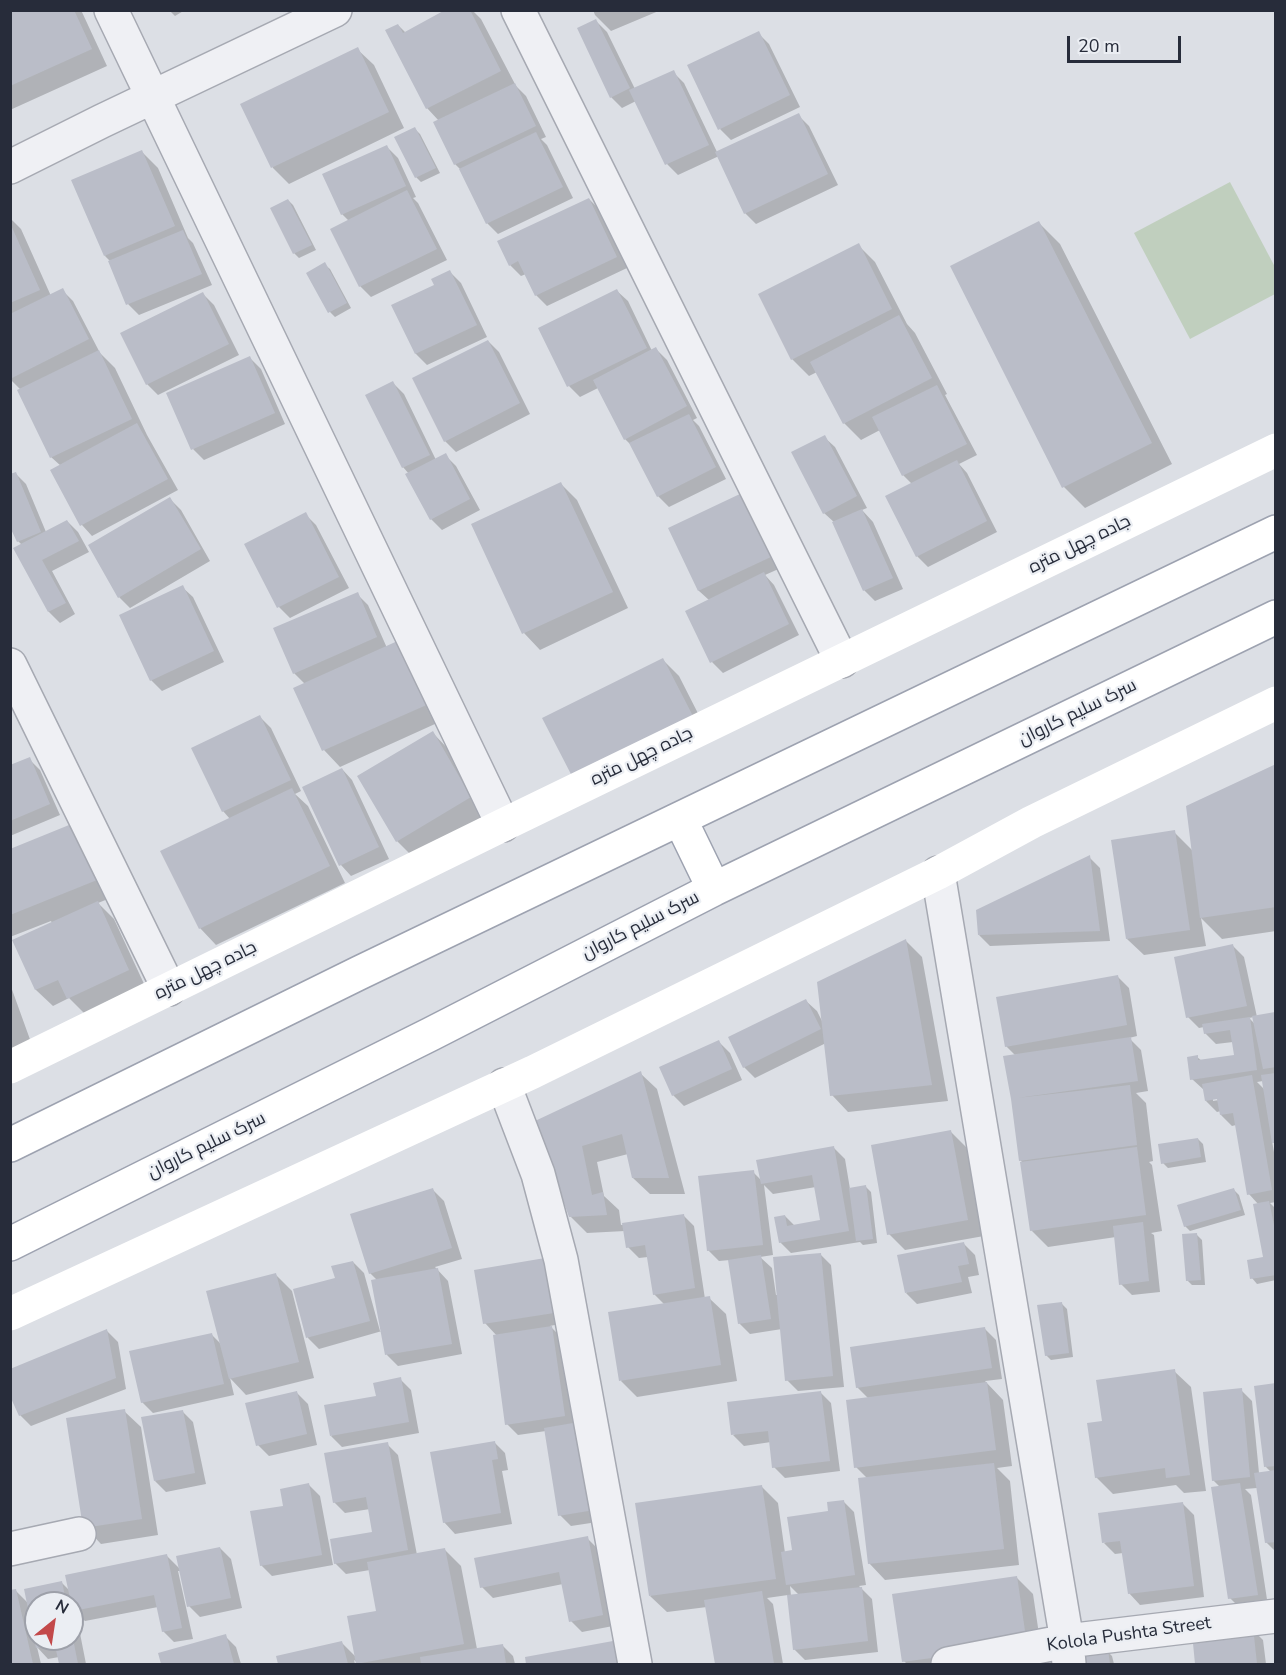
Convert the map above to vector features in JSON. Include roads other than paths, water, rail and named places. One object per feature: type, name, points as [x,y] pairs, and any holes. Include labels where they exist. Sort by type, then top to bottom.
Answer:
[{"type":"main road","name":"جاده چهل متره","points":[[10,1067],[1275,450]]},
{"type":"main road","points":[[10,1145],[359,973],[1275,532]]},
{"type":"main road","name":"سرک سلیم کاروان","points":[[10,1244],[431,1034],[714,889],[1275,617]]},
{"type":"main road","points":[[10,1314],[504,1085],[938,873],[1032,822],[1275,703]]},
{"type":"main road","points":[[680,819],[714,889]]},
{"type":"street","points":[[111,10],[503,825]]},
{"type":"street","points":[[10,167],[335,10]]},
{"type":"street","points":[[518,10],[842,660]]},
{"type":"street","points":[[10,665],[169,988]]},
{"type":"street","points":[[938,873],[1068,1653]]},
{"type":"street","points":[[504,1085],[538,1174],[561,1260],[635,1665]]},
{"type":"street","points":[[10,1549],[79,1534]]},
{"type":"street","name":"Kolola Pushta Street","points":[[948,1665],[1068,1653],[1275,1616]]}]
